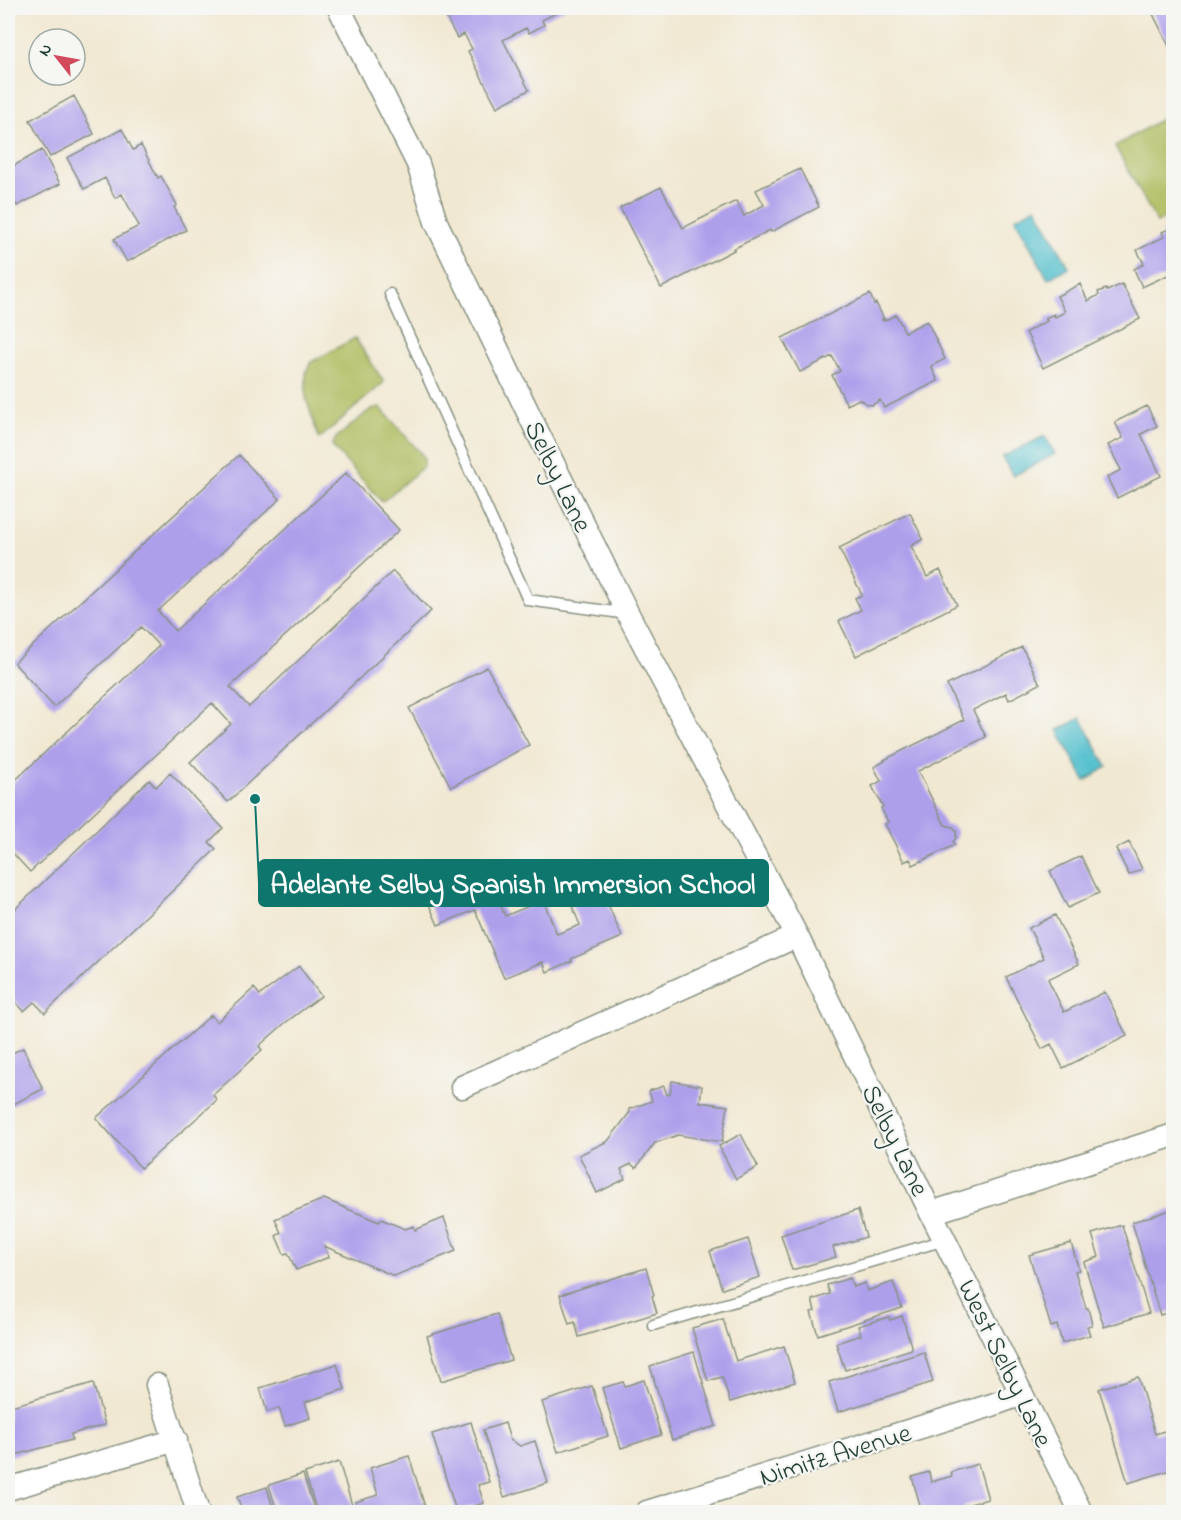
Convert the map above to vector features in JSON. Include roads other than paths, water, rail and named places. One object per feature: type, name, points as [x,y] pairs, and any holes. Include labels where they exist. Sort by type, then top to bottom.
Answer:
[{"type":"street","name":"Selby Lane","points":[[339,8],[418,164],[436,222],[452,258],[628,614],[796,936],[932,1213],[1173,1135]]},
{"type":"street","points":[[462,1088],[796,936]]},
{"type":"street","name":"West Selby Lane","points":[[932,1213],[1081,1512]]},
{"type":"street","points":[[157,1385],[198,1512]]},
{"type":"street","name":"Nimitz Avenue","points":[[647,1512],[1022,1394]]},
{"type":"street","points":[[8,1489],[176,1440]]},
{"type":"lane","points":[[390,294],[528,600],[628,614]]},
{"type":"lane","points":[[653,1325],[945,1240]]},
{"type":"water","points":[[1036,207],[1069,267],[1048,279],[1015,218]]},
{"type":"water","points":[[1045,436],[1055,454],[1013,476],[1002,457]]},
{"type":"water","points":[[1081,718],[1107,767],[1085,781],[1058,730]]},
{"type":"place","name":"Adelante Selby Spanish Immersion School","points":[[255,799]]}]
